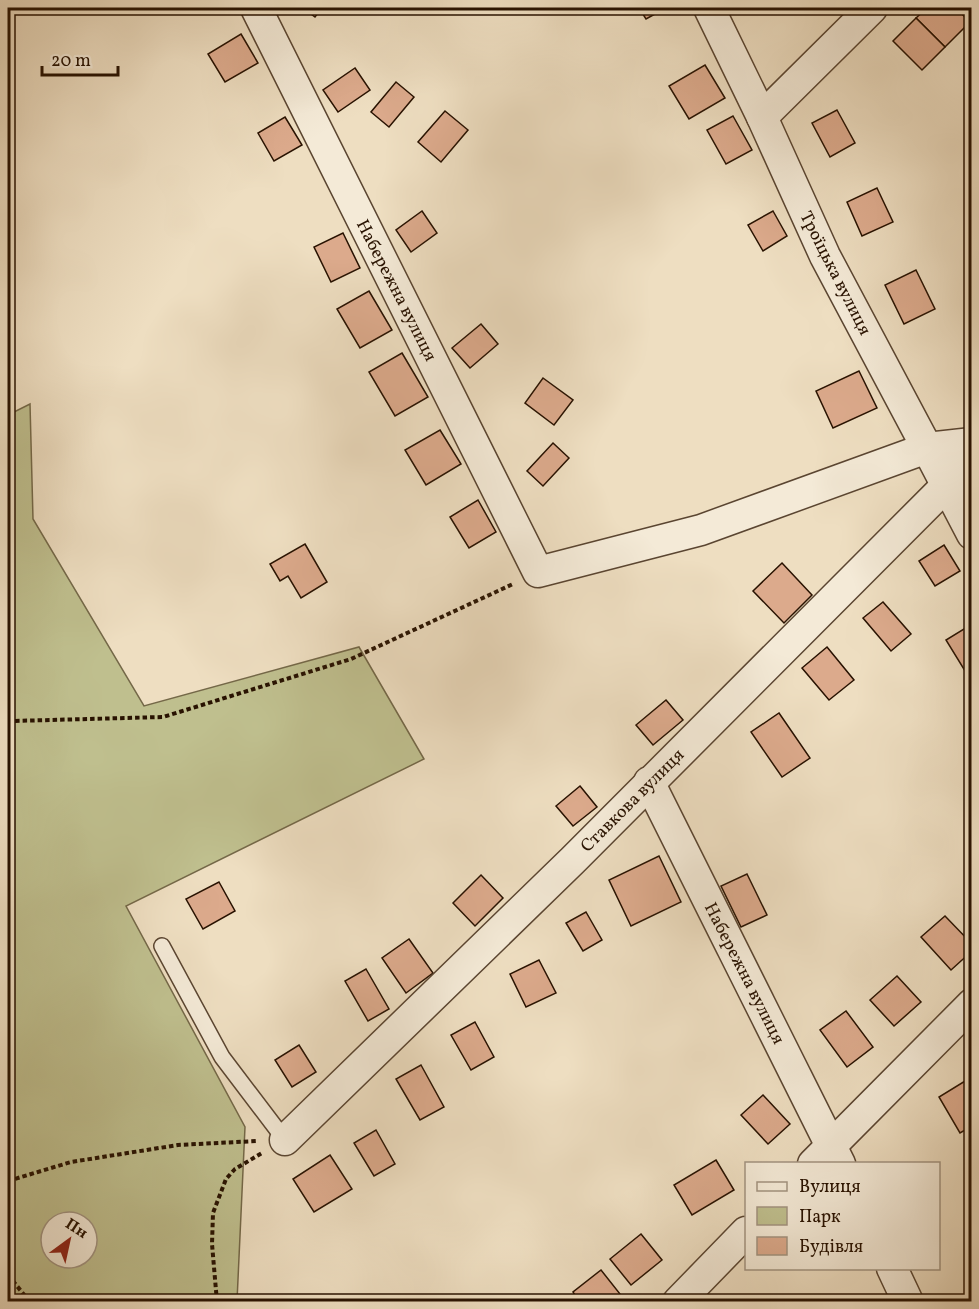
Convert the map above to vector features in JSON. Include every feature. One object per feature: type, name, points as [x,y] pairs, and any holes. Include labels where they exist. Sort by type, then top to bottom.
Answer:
[{"type":"street","name":"Набережна вулиця","points":[[256,8],[538,572]]},
{"type":"street","name":"Троїцька вулиця","points":[[709,8],[762,117],[825,256],[972,534]]},
{"type":"street","points":[[762,117],[872,8]]},
{"type":"street","points":[[538,572],[701,530],[927,448],[972,443]]},
{"type":"street","name":"Ставкова вулиця","points":[[285,1140],[573,860],[946,486],[972,455]]},
{"type":"street","name":"Набережна вулиця","points":[[650,782],[828,1157]]},
{"type":"street","points":[[828,1157],[972,1004]]},
{"type":"street","points":[[678,1302],[745,1234]]},
{"type":"street","points":[[892,1270],[908,1302]]},
{"type":"lane","points":[[162,946],[222,1057],[285,1140]]},
{"type":"path","points":[[8,723],[13,721],[164,717],[351,659],[538,572]]},
{"type":"path","points":[[8,1181],[71,1162],[178,1145],[285,1140]]},
{"type":"path","points":[[217,1302],[212,1244],[213,1213],[226,1179],[235,1168],[285,1140]]},
{"type":"path","points":[[8,1275],[30,1302]]},
{"type":"green space","points":[[30,404],[33,519],[144,706],[359,647],[424,759],[126,906],[245,1127],[237,1301],[8,1301],[8,415]]},
{"type":"building","points":[[303,8],[322,8],[315,17]]},
{"type":"building","points":[[639,8],[666,8],[646,19]]},
{"type":"building","points":[[927,8],[956,8],[970,22],[945,47],[916,18]]},
{"type":"building","points":[[916,18],[945,47],[922,70],[893,41]]},
{"type":"building","points":[[241,34],[258,63],[225,82],[208,54]]},
{"type":"building","points":[[705,65],[725,98],[689,119],[669,86]]},
{"type":"building","points":[[355,68],[370,90],[338,112],[323,90]]},
{"type":"building","points":[[396,82],[414,97],[389,127],[371,112]]},
{"type":"building","points":[[837,110],[855,143],[830,157],[812,123]]},
{"type":"building","points":[[445,111],[468,130],[441,162],[418,142]]},
{"type":"building","points":[[733,116],[752,150],[726,164],[707,130]]},
{"type":"building","points":[[285,117],[302,145],[274,161],[258,133]]},
{"type":"building","points":[[877,188],[893,222],[862,236],[847,202]]},
{"type":"building","points":[[422,211],[437,233],[411,252],[396,230]]},
{"type":"building","points":[[773,211],[787,236],[763,251],[748,225]]},
{"type":"building","points":[[343,233],[360,268],[331,282],[314,247]]},
{"type":"building","points":[[916,270],[935,309],[904,324],[885,285]]},
{"type":"building","points":[[369,291],[392,330],[360,348],[337,309]]},
{"type":"building","points":[[481,324],[498,344],[470,368],[452,348]]},
{"type":"building","points":[[402,353],[428,397],[395,416],[369,372]]},
{"type":"building","points":[[859,371],[877,408],[833,428],[816,391]]},
{"type":"building","points":[[543,378],[573,400],[554,425],[525,403]]},
{"type":"building","points":[[440,430],[461,464],[426,485],[405,450]]},
{"type":"building","points":[[553,443],[569,458],[543,486],[527,471]]},
{"type":"building","points":[[478,500],[496,532],[469,548],[450,517]]},
{"type":"building","points":[[305,544],[327,582],[301,598],[288,576],[280,581],[270,564]]},
{"type":"building","points":[[944,545],[960,571],[935,586],[919,561]]},
{"type":"building","points":[[782,563],[812,595],[784,623],[753,591]]},
{"type":"building","points":[[883,602],[911,634],[891,651],[863,618]]},
{"type":"building","points":[[972,624],[972,678],[970,679],[946,640]]},
{"type":"building","points":[[827,647],[854,680],[829,700],[802,668]]},
{"type":"building","points":[[666,700],[683,720],[653,745],[636,725]]},
{"type":"building","points":[[779,713],[810,758],[782,777],[751,732]]},
{"type":"building","points":[[580,786],[597,807],[573,826],[556,806]]},
{"type":"building","points":[[659,856],[681,902],[631,926],[609,880]]},
{"type":"building","points":[[747,874],[767,915],[741,927],[721,886]]},
{"type":"building","points":[[481,875],[503,898],[475,926],[453,903]]},
{"type":"building","points":[[219,882],[235,911],[203,929],[186,899]]},
{"type":"building","points":[[586,912],[602,940],[583,951],[566,923]]},
{"type":"building","points":[[945,916],[972,944],[972,951],[951,970],[921,937]]},
{"type":"building","points":[[409,939],[433,973],[406,993],[382,958]]},
{"type":"building","points":[[539,960],[556,993],[526,1007],[510,974]]},
{"type":"building","points":[[366,969],[389,1009],[368,1021],[345,981]]},
{"type":"building","points":[[897,976],[921,1002],[894,1026],[870,1000]]},
{"type":"building","points":[[846,1011],[873,1047],[847,1067],[820,1030]]},
{"type":"building","points":[[475,1022],[494,1057],[471,1070],[451,1035]]},
{"type":"building","points":[[299,1045],[316,1072],[292,1087],[275,1060]]},
{"type":"building","points":[[421,1065],[444,1107],[420,1120],[396,1079]]},
{"type":"building","points":[[970,1078],[972,1080],[972,1126],[960,1133],[939,1097]]},
{"type":"building","points":[[763,1095],[790,1124],[768,1144],[741,1115]]},
{"type":"building","points":[[376,1130],[395,1164],[374,1176],[354,1143]]},
{"type":"building","points":[[330,1155],[352,1189],[314,1212],[293,1179]]},
{"type":"building","points":[[716,1160],[734,1190],[692,1215],[674,1185]]},
{"type":"building","points":[[641,1234],[662,1260],[631,1285],[610,1259]]},
{"type":"building","points":[[601,1270],[624,1299],[620,1302],[579,1302],[573,1292]]}]
